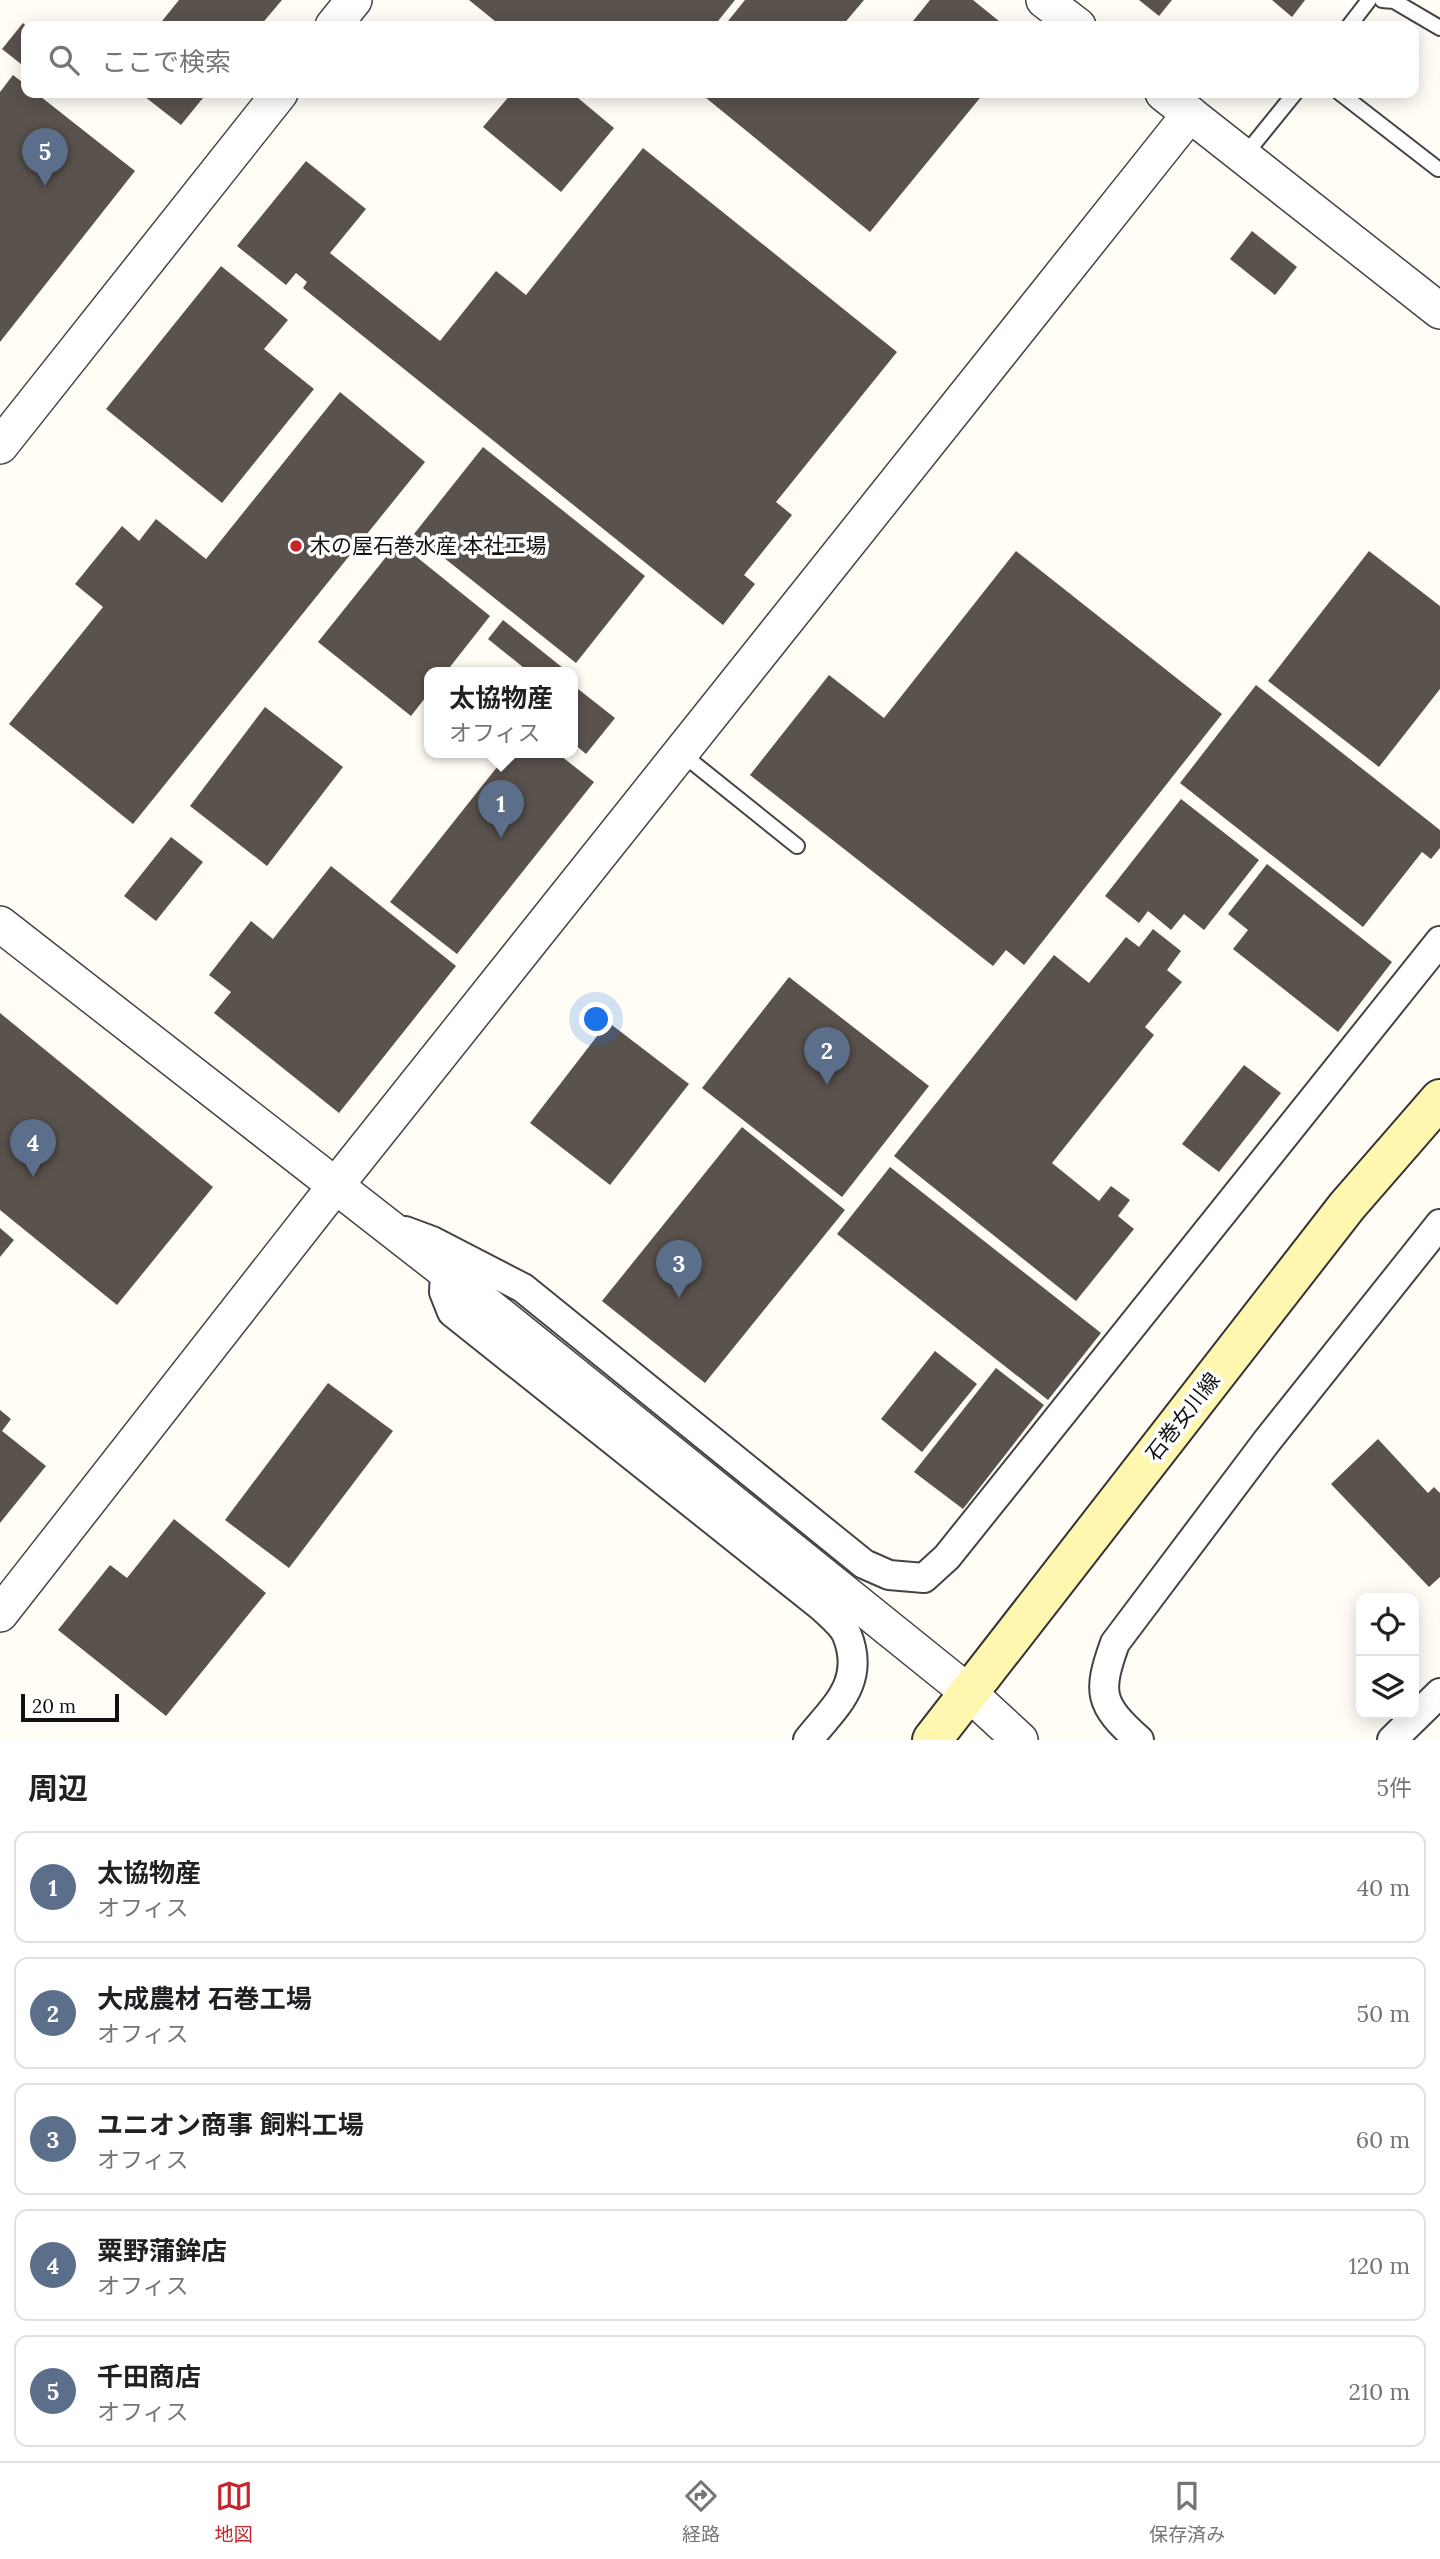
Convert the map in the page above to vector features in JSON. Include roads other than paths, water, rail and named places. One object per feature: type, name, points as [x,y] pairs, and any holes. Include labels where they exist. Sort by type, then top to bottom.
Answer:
[{"type":"main road","name":"石巻女川線","points":[[932,1740],[1347,1206],[1440,1099]]},
{"type":"street","points":[[337,21],[354,0]]},
{"type":"street","points":[[1044,0],[1071,21]]},
{"type":"street","points":[[0,446],[277,98]]},
{"type":"street","points":[[1169,98],[1440,311]]},
{"type":"street","points":[[0,1614],[336,1185],[1190,114]]},
{"type":"street","points":[[0,924],[445,1271],[970,1693],[1020,1740]]},
{"type":"street","points":[[383,1222],[432,1241],[523,1288],[864,1564],[889,1575],[924,1578],[947,1557],[1440,940]]},
{"type":"street","points":[[1139,1740],[1118,1721],[1105,1701],[1103,1675],[1115,1643],[1267,1441],[1440,1224]]},
{"type":"street","points":[[445,1271],[444,1292],[452,1312],[822,1607],[847,1634],[851,1658],[850,1684],[839,1704],[808,1740]]},
{"type":"street","points":[[1392,1740],[1440,1693]]},
{"type":"lane","points":[[1353,21],[1369,0]]},
{"type":"lane","points":[[1382,0],[1394,1],[1440,28]]},
{"type":"lane","points":[[1244,156],[1292,98]]},
{"type":"lane","points":[[1346,98],[1438,169]]},
{"type":"lane","points":[[681,753],[797,846]]},
{"type":"place","name":"千田商店","points":[[45,186]]},
{"type":"place","name":"木の屋石巻水産 本社工場","points":[[296,546]]},
{"type":"place","name":"太協物産","points":[[501,838]]},
{"type":"place","name":"大成農材 石巻工場","points":[[827,1085]]},
{"type":"place","name":"粟野蒲鉾店","points":[[33,1177]]},
{"type":"place","name":"ユニオン商事 飼料工場","points":[[679,1298]]}]
